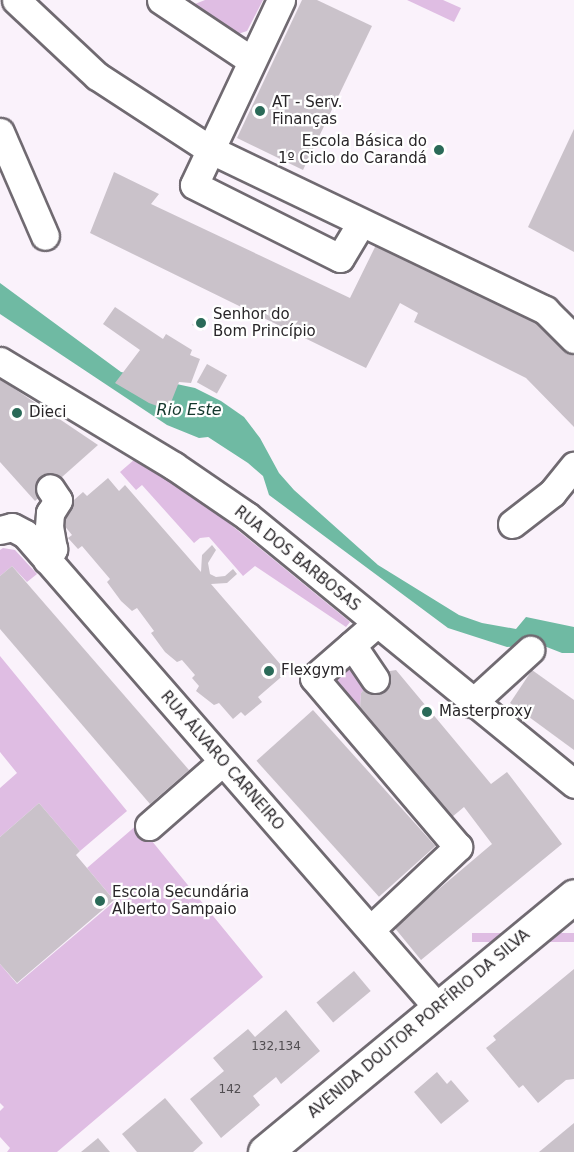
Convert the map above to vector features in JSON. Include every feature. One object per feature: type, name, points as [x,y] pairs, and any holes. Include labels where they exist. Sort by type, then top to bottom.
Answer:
[{"type":"main road","name":"AVENIDA DOUTOR PORFÍRIO DA SILVA","points":[[265,1152],[574,896]]},
{"type":"street","points":[[16,0],[97,76],[209,149],[545,310],[574,339]]},
{"type":"street","points":[[161,0],[251,60]]},
{"type":"street","points":[[281,0],[194,185],[340,258],[361,223]]},
{"type":"street","points":[[0,132],[45,236]]},
{"type":"street","name":"RUA DOS BARBOSAS","points":[[0,361],[174,466],[247,516],[472,703],[574,784]]},
{"type":"street","points":[[512,524],[552,493],[574,466]]},
{"type":"street","points":[[27,508],[32,509],[54,494],[49,526],[53,549],[47,560]]},
{"type":"street","name":"RUA ÁLVARO CARNEIRO","points":[[0,530],[12,527],[25,534],[438,1008]]},
{"type":"street","points":[[370,929],[458,847],[314,678],[376,624]]},
{"type":"street","points":[[352,645],[375,679]]},
{"type":"street","points":[[472,703],[530,650]]},
{"type":"street","points":[[149,826],[222,762]]},
{"type":"shaded area","points":[[205,0],[263,0],[247,31],[232,36],[195,4]]},
{"type":"shaded area","points":[[407,0],[443,0],[461,8],[454,22]]},
{"type":"shaded area","points":[[135,459],[192,493],[350,622],[346,627],[255,566],[243,576],[209,537],[200,538],[194,543],[142,485],[136,490],[120,472]]},
{"type":"shaded area","points":[[3,548],[15,550],[37,574],[27,582],[12,566],[0,576],[0,550]]},
{"type":"shaded area","points":[[0,656],[127,811],[80,851],[39,803],[0,837],[0,788],[17,773],[0,752]]},
{"type":"shaded area","points":[[350,659],[366,687],[361,693],[360,708],[333,677]]},
{"type":"shaded area","name":"Escola Secundária Alberto Sampaio","points":[[138,824],[263,977],[57,1152],[7,1152],[10,1148],[0,1137],[0,1111],[4,1107],[0,1103],[0,964],[17,984],[115,901],[87,868]]},
{"type":"shaded area","points":[[472,933],[574,933],[574,942],[472,942]]},
{"type":"water","name":"Rio Este","points":[[0,283],[121,372],[195,388],[221,401],[244,417],[260,438],[279,473],[294,490],[378,565],[459,615],[482,623],[516,629],[526,617],[574,627],[574,653],[562,653],[539,644],[507,647],[448,628],[269,495],[263,476],[248,463],[208,437],[199,438],[167,425],[0,314]]},
{"type":"building","points":[[302,0],[317,0],[372,26],[303,170],[237,138]]},
{"type":"building","points":[[574,129],[574,252],[528,227]]},
{"type":"building","points":[[114,172],[159,194],[151,204],[350,298],[376,245],[541,322],[574,356],[574,427],[526,378],[414,322],[418,313],[400,303],[366,368],[90,233]]},
{"type":"building","points":[[115,307],[163,339],[166,334],[192,350],[190,355],[200,359],[191,383],[179,382],[168,410],[149,403],[115,383],[140,350],[103,324]]},
{"type":"building","name":"Senhor do Bom Princípio","points":[[199,315],[209,320],[203,331],[192,325]]},
{"type":"building","points":[[207,364],[227,375],[217,394],[197,382]]},
{"type":"building","points":[[0,379],[98,445],[35,501],[0,462]]},
{"type":"building","points":[[108,478],[119,491],[125,485],[201,572],[202,555],[212,545],[216,550],[208,563],[210,574],[216,577],[225,576],[233,569],[237,574],[227,583],[211,584],[287,672],[258,697],[262,702],[245,716],[241,712],[233,719],[219,703],[214,705],[196,691],[199,686],[192,678],[195,675],[182,660],[177,662],[165,652],[151,633],[154,631],[137,608],[132,611],[121,601],[107,582],[110,579],[82,546],[78,549],[68,538],[72,535],[59,519],[69,511],[66,507],[83,492],[87,496]]},
{"type":"building","points":[[12,566],[189,770],[150,804],[0,629],[0,576]]},
{"type":"building","points":[[396,670],[491,784],[507,772],[562,844],[421,960],[394,927],[492,844],[464,807],[452,817],[360,708],[361,693],[366,687],[384,672]]},
{"type":"building","points":[[532,670],[574,700],[574,750],[510,703]]},
{"type":"building","points":[[313,710],[435,846],[379,897],[257,761]]},
{"type":"building","points":[[39,803],[80,851],[76,855],[114,900],[17,983],[0,964],[0,837]]},
{"type":"building","points":[[574,969],[574,1079],[566,1080],[538,1103],[523,1085],[519,1088],[486,1048],[496,1040],[493,1036]]},
{"type":"building","points":[[354,971],[371,991],[333,1022],[316,1002]]},
{"type":"building","points":[[286,1010],[320,1051],[281,1084],[276,1077],[253,1096],[260,1105],[221,1138],[190,1099],[224,1071],[213,1058],[248,1029],[255,1037]]},
{"type":"building","points":[[437,1072],[447,1084],[451,1080],[469,1101],[441,1124],[414,1092]]},
{"type":"building","points":[[165,1098],[203,1143],[193,1152],[137,1152],[122,1134]]},
{"type":"building","points":[[574,1123],[574,1152],[539,1152]]},
{"type":"building","points":[[98,1138],[110,1152],[81,1152]]},
{"type":"place","name":"AT - Serv. Finanças","points":[[260,111]]},
{"type":"place","name":"Escola Básica do 1º Ciclo do Carandá","points":[[439,150]]},
{"type":"place","name":"Senhor do Bom Princípio","points":[[201,323]]},
{"type":"place","name":"Dieci","points":[[17,413]]},
{"type":"place","name":"Flexgym","points":[[269,671]]},
{"type":"place","name":"Masterproxy","points":[[427,712]]},
{"type":"place","name":"Escola Secundária Alberto Sampaio","points":[[100,901]]}]
